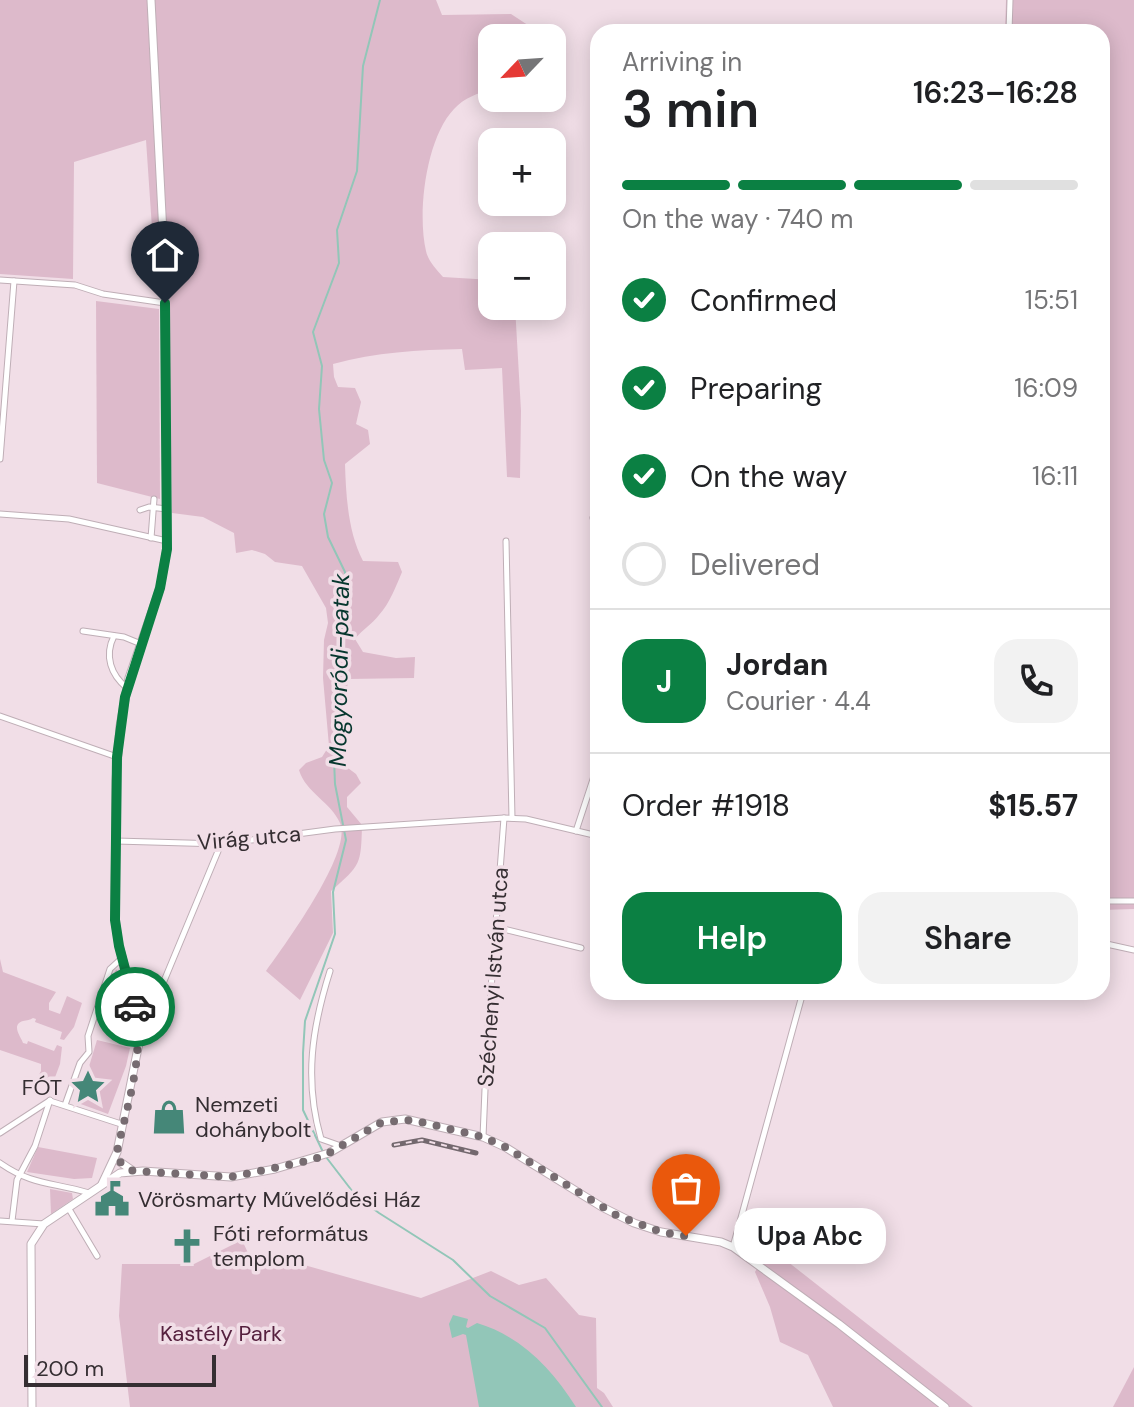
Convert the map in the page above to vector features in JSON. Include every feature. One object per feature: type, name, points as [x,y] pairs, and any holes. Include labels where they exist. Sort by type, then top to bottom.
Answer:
[{"type":"main road","points":[[120,1173],[114,1168],[136,1063],[138,1022],[115,920],[117,757],[127,688],[164,572],[167,541],[165,303],[151,0]]},
{"type":"main road","points":[[32,1407],[31,1244],[44,1224],[120,1173],[133,1171],[231,1177],[325,1155],[382,1122],[412,1120],[483,1137],[620,1217],[661,1232],[721,1242],[733,1247],[749,1256],[945,1407]]},
{"type":"main road","points":[[117,1157],[133,1171]]},
{"type":"main road","points":[[102,1184],[117,1157]]},
{"type":"street","points":[[1009,24],[1010,0]]},
{"type":"street","points":[[0,280],[75,285],[103,294],[165,303]]},
{"type":"street","points":[[0,459],[14,281]]},
{"type":"street","points":[[151,538],[154,499]]},
{"type":"street","points":[[140,510],[167,509]]},
{"type":"street","points":[[0,514],[69,519],[167,541]]},
{"type":"street","points":[[506,541],[512,818]]},
{"type":"street","points":[[83,631],[141,644]]},
{"type":"street","points":[[114,636],[108,651],[110,664],[117,679],[127,688]]},
{"type":"street","points":[[0,716],[117,757]]},
{"type":"street","points":[[576,831],[590,788]]},
{"type":"street","name":"Virág utca","points":[[116,841],[221,844],[345,828],[504,818],[590,834]]},
{"type":"street","name":"Széchenyi István utca","points":[[483,1137],[504,818]]},
{"type":"street","points":[[138,1022],[149,1017],[221,844]]},
{"type":"street","points":[[1110,901],[1134,901]]},
{"type":"street","points":[[495,927],[581,948]]},
{"type":"street","points":[[1110,945],[1134,950]]},
{"type":"street","points":[[65,1105],[80,1063],[89,1052],[88,1036],[110,969],[122,958]]},
{"type":"street","points":[[330,971],[316,1014],[312,1042],[313,1110],[321,1139],[342,1146]]},
{"type":"street","points":[[733,1247],[801,1000]]},
{"type":"street","points":[[50,1100],[121,1124]]},
{"type":"street","points":[[0,1133],[50,1100]]},
{"type":"street","points":[[12,1221],[19,1177],[35,1146],[50,1100]]},
{"type":"street","points":[[0,1163],[19,1177],[90,1193]]},
{"type":"street","points":[[69,1209],[97,1256]]},
{"type":"street","points":[[0,1221],[44,1224]]},
{"type":"green space","points":[[0,0],[436,0],[442,15],[511,14],[526,24],[478,24],[478,94],[462,102],[444,122],[430,157],[423,217],[426,251],[443,277],[478,279],[478,320],[516,320],[521,411],[520,478],[507,477],[502,368],[465,370],[462,349],[397,352],[333,364],[338,387],[355,388],[361,402],[356,424],[368,430],[370,444],[345,464],[347,501],[354,538],[363,561],[398,562],[402,572],[383,610],[355,639],[363,652],[396,658],[415,657],[414,678],[348,679],[343,732],[344,765],[356,774],[361,783],[347,797],[347,807],[362,825],[360,856],[354,869],[331,891],[333,933],[300,1000],[266,971],[315,898],[336,855],[341,837],[336,816],[307,785],[299,770],[306,763],[322,757],[329,746],[323,678],[324,640],[328,623],[326,608],[302,566],[275,562],[265,554],[252,550],[236,553],[234,533],[203,517],[172,513],[167,243],[153,243],[146,140],[74,162],[73,279],[0,274]]},
{"type":"green space","points":[[1006,0],[1134,0],[1134,909],[1110,910],[1110,24],[1005,24]]},
{"type":"green space","points":[[96,301],[159,309],[160,499],[97,483]]},
{"type":"green space","points":[[0,959],[3,972],[56,992],[49,1003],[49,1010],[60,1014],[67,996],[82,1003],[74,1027],[64,1040],[60,1039],[62,1032],[35,1022],[33,1018],[17,1025],[23,1043],[27,1044],[28,1041],[54,1051],[57,1045],[62,1047],[60,1064],[51,1088],[35,1082],[41,1064],[0,1050]]},
{"type":"green space","points":[[116,969],[121,976],[129,1007],[105,1001]]},
{"type":"green space","points":[[97,1040],[130,1048],[108,1114],[78,1103]]},
{"type":"green space","points":[[38,1147],[97,1158],[92,1178],[74,1179],[27,1172]]},
{"type":"green space","points":[[50,1189],[72,1193],[73,1199],[51,1214]]},
{"type":"green space","name":"Kastély Park","points":[[242,1240],[254,1266],[283,1259],[421,1298],[491,1271],[519,1285],[546,1278],[579,1315],[596,1318],[597,1388],[613,1407],[130,1407],[119,1316],[122,1264],[194,1264]]},
{"type":"green space","points":[[769,1247],[973,1407],[833,1407],[808,1355],[780,1342],[755,1272]]},
{"type":"green space","points":[[1134,1367],[1134,1407],[1113,1407]]},
{"type":"shaded area","points":[[453,1315],[468,1319],[468,1328],[477,1323],[521,1345],[546,1367],[576,1407],[479,1407],[466,1335],[452,1338],[449,1324]]},
{"type":"waterway","name":"Mogyoródi-patak","points":[[323,1152],[303,1110],[303,1053],[305,1021],[335,934],[333,892],[346,840],[335,784],[334,759],[345,572],[328,537],[324,514],[332,483],[324,460],[319,409],[322,366],[313,332],[339,263],[337,230],[357,171],[363,66],[380,0]]},
{"type":"waterway","name":"Mogyoródi-patak","points":[[326,1157],[356,1196],[453,1260],[490,1296],[545,1328],[602,1407]]},
{"type":"railway","points":[[394,1145],[422,1140],[476,1153]]},
{"type":"way so far","points":[[135,1007],[139,1031],[138,1054],[117,1152],[120,1162],[133,1171],[212,1177],[249,1174],[321,1157],[382,1122],[412,1120],[483,1137],[505,1147],[616,1215],[661,1232],[686,1236]]},
{"type":"place","name":"FÓT","points":[[88,1087]]},
{"type":"place","name":"Nemzeti dohánybolt","points":[[169,1117]]},
{"type":"place","name":"Vörösmarty Művelődési Ház","points":[[112,1199]]},
{"type":"place","name":"Upa Abc","points":[[686,1236]]},
{"type":"place","name":"Fóti református templom","points":[[187,1246]]},
{"type":"route","points":[[135,1007],[115,920],[116,781],[125,697],[160,588],[167,549],[165,303]]}]
